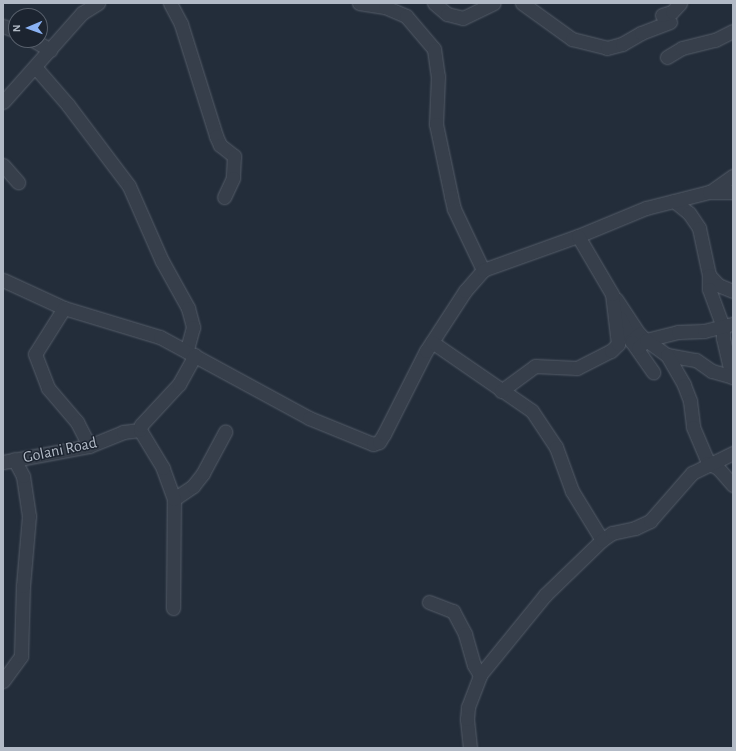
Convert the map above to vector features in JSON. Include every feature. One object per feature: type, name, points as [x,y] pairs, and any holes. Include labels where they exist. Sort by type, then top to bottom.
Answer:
[{"type":"street","points":[[3,102],[36,68],[82,13],[98,3]]},
{"type":"street","points":[[170,3],[181,24],[216,136],[220,145],[234,156],[233,178],[224,197]]},
{"type":"street","points":[[359,3],[385,7],[406,16],[434,49],[438,76],[436,124],[451,196],[454,209],[483,270]]},
{"type":"street","points":[[434,3],[446,14],[464,18],[490,4]]},
{"type":"street","points":[[522,3],[572,39],[607,48],[622,44],[666,19],[680,3]]},
{"type":"street","points":[[667,56],[682,48],[715,40],[733,31]]},
{"type":"street","points":[[36,68],[68,105],[129,186],[162,261],[188,308],[192,328],[191,353],[179,384],[141,425],[140,430],[163,468],[174,499],[173,608]]},
{"type":"street","points":[[3,165],[18,182]]},
{"type":"street","points":[[709,192],[733,176]]},
{"type":"street","points":[[3,280],[64,308],[160,337],[309,418],[373,444],[379,442],[388,428],[416,369],[432,342],[465,291],[483,270],[578,236],[646,208],[709,192],[733,192]]},
{"type":"street","points":[[674,201],[689,213],[699,228],[709,275],[709,289],[728,326],[723,338],[733,377]]},
{"type":"street","points":[[578,236],[639,341],[653,372]]},
{"type":"street","points":[[709,275],[718,285],[733,291]]},
{"type":"street","points":[[501,391],[535,366],[577,368],[612,351],[618,344],[616,311],[612,294]]},
{"type":"street","points":[[64,308],[35,354],[48,388],[77,422],[89,446]]},
{"type":"street","points":[[616,311],[639,341],[680,358],[696,360],[712,371],[733,377]]},
{"type":"street","points":[[639,341],[678,332],[728,326]]},
{"type":"street","points":[[432,342],[532,411],[547,430],[556,447],[572,491],[602,540]]},
{"type":"street","points":[[662,351],[684,385],[690,401],[693,427],[708,463],[718,468],[733,484]]},
{"type":"street","name":"Golani Road","points":[[8,461],[89,446],[123,432],[140,430]]},
{"type":"street","points":[[174,499],[193,486],[203,473],[225,432]]},
{"type":"street","points":[[470,748],[467,719],[468,707],[480,675],[545,595],[602,540],[612,533],[635,528],[650,521],[685,480],[708,463],[733,453]]},
{"type":"street","points":[[3,680],[21,656],[23,586],[29,516],[23,476],[8,461]]},
{"type":"street","points":[[429,602],[453,611],[465,634],[474,665],[480,675]]}]
